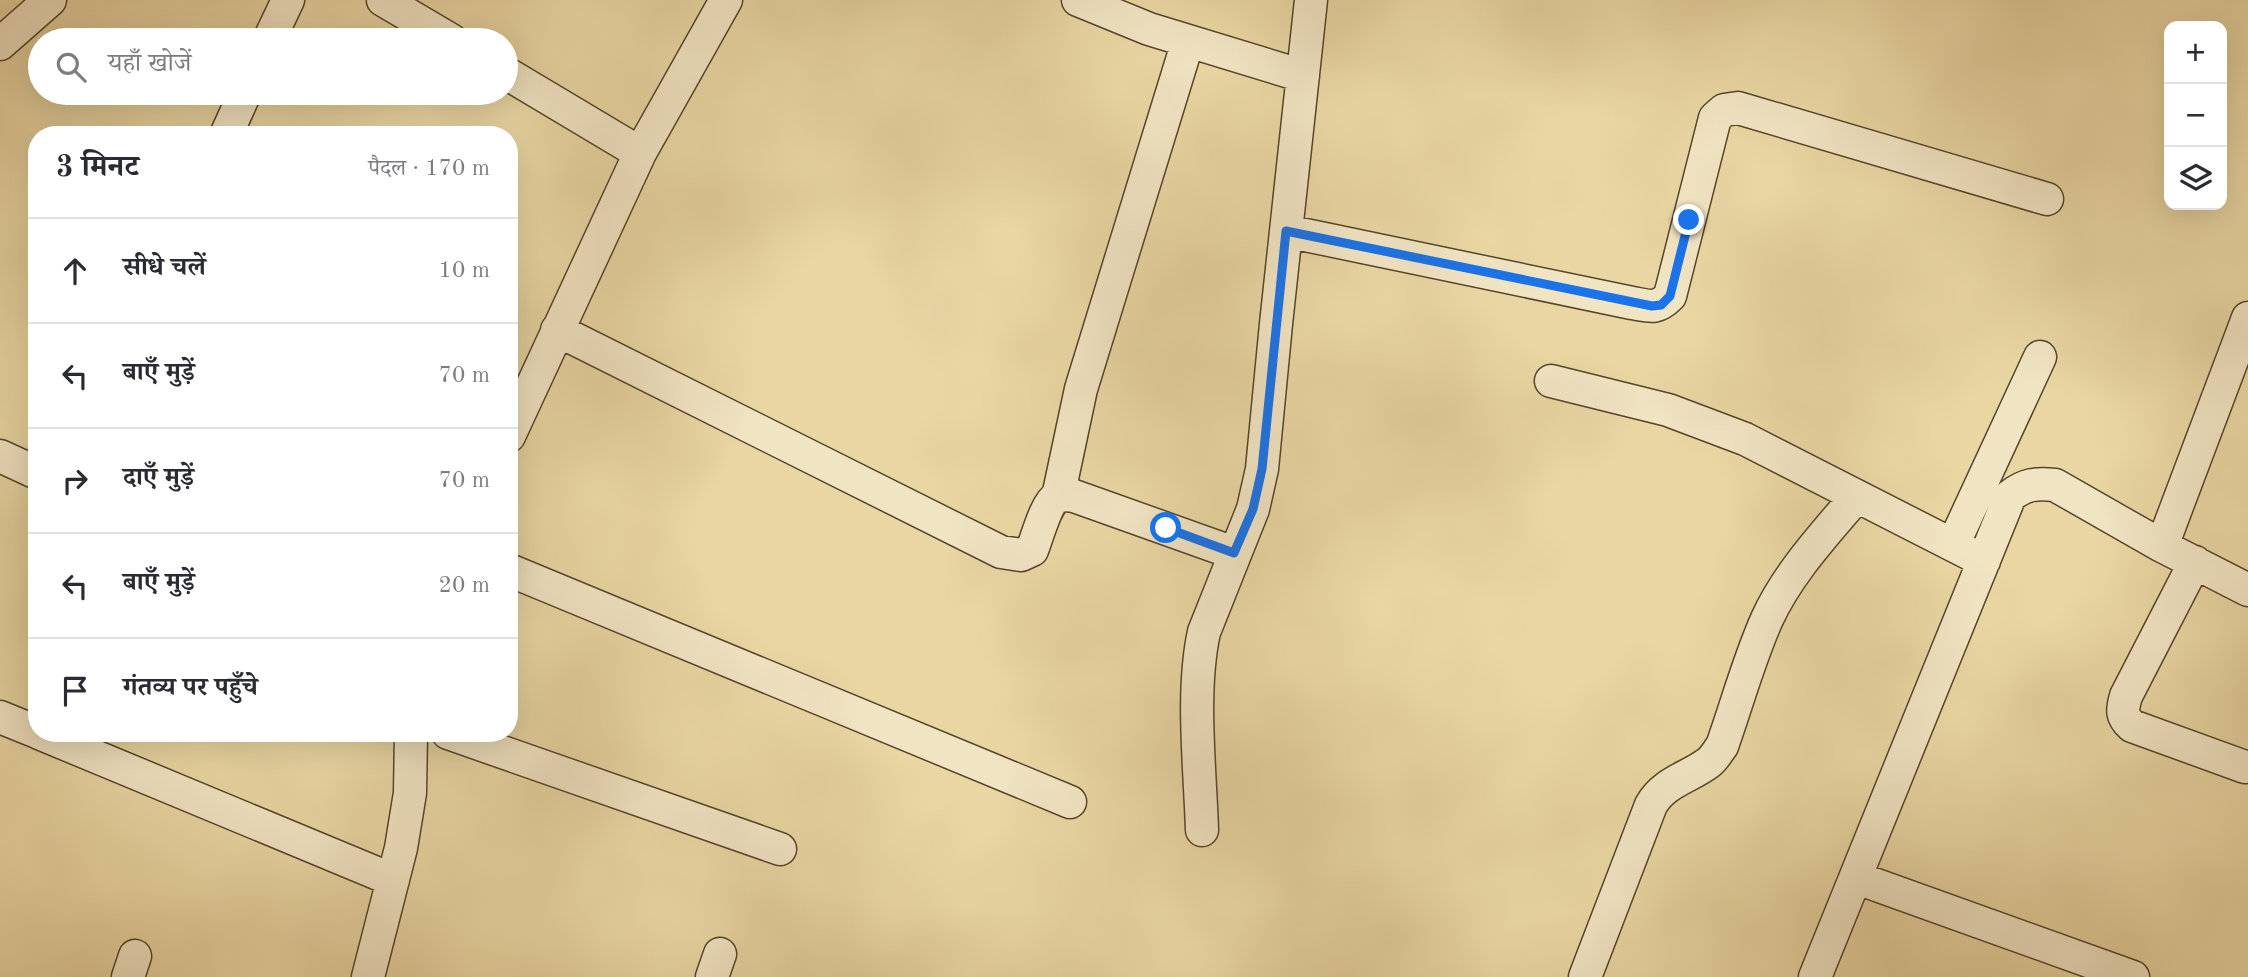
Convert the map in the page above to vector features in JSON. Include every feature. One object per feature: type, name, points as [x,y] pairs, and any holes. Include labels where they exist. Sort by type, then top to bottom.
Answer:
[{"type":"street","points":[[0,44],[50,0]]},
{"type":"street","points":[[275,28],[288,0]]},
{"type":"street","points":[[383,0],[431,28]]},
{"type":"street","points":[[518,416],[640,153],[726,0]]},
{"type":"street","points":[[1077,0],[1149,29],[1303,76]]},
{"type":"street","points":[[1202,831],[1199,651],[1234,553],[1253,509],[1262,469],[1311,0]]},
{"type":"street","points":[[1058,497],[1081,389],[1188,41]]},
{"type":"street","points":[[518,80],[640,153]]},
{"type":"street","points":[[230,126],[240,105]]},
{"type":"street","points":[[1286,231],[1619,300],[1661,305],[1670,296],[1716,118],[1724,110],[1738,108],[2047,199]]},
{"type":"street","points":[[2162,546],[2248,318]]},
{"type":"street","points":[[557,330],[1001,552],[1021,555],[1032,550],[1050,503],[1058,497],[1074,496],[1234,553]]},
{"type":"street","points":[[1953,545],[2040,357]]},
{"type":"street","points":[[1551,381],[1668,410],[1745,439],[1984,561]]},
{"type":"street","points":[[0,456],[28,469]]},
{"type":"street","points":[[1815,977],[2010,496],[2023,486],[2040,483],[2055,485],[2162,546],[2248,590]]},
{"type":"street","points":[[1585,977],[1657,794],[1709,762],[1722,746],[1767,619],[1783,589],[1856,497]]},
{"type":"street","points":[[2195,562],[2126,696],[2122,709],[2124,719],[2132,726],[2245,767]]},
{"type":"street","points":[[518,574],[1070,802]]},
{"type":"street","points":[[0,717],[28,729]]},
{"type":"street","points":[[60,742],[393,880]]},
{"type":"street","points":[[368,977],[393,880],[410,793],[411,742]]},
{"type":"street","points":[[474,742],[780,849]]},
{"type":"street","points":[[1857,878],[2133,977]]},
{"type":"route","points":[[1166,528],[1234,553],[1253,509],[1262,469],[1286,231],[1652,306],[1661,305],[1670,296],[1689,220]]}]
